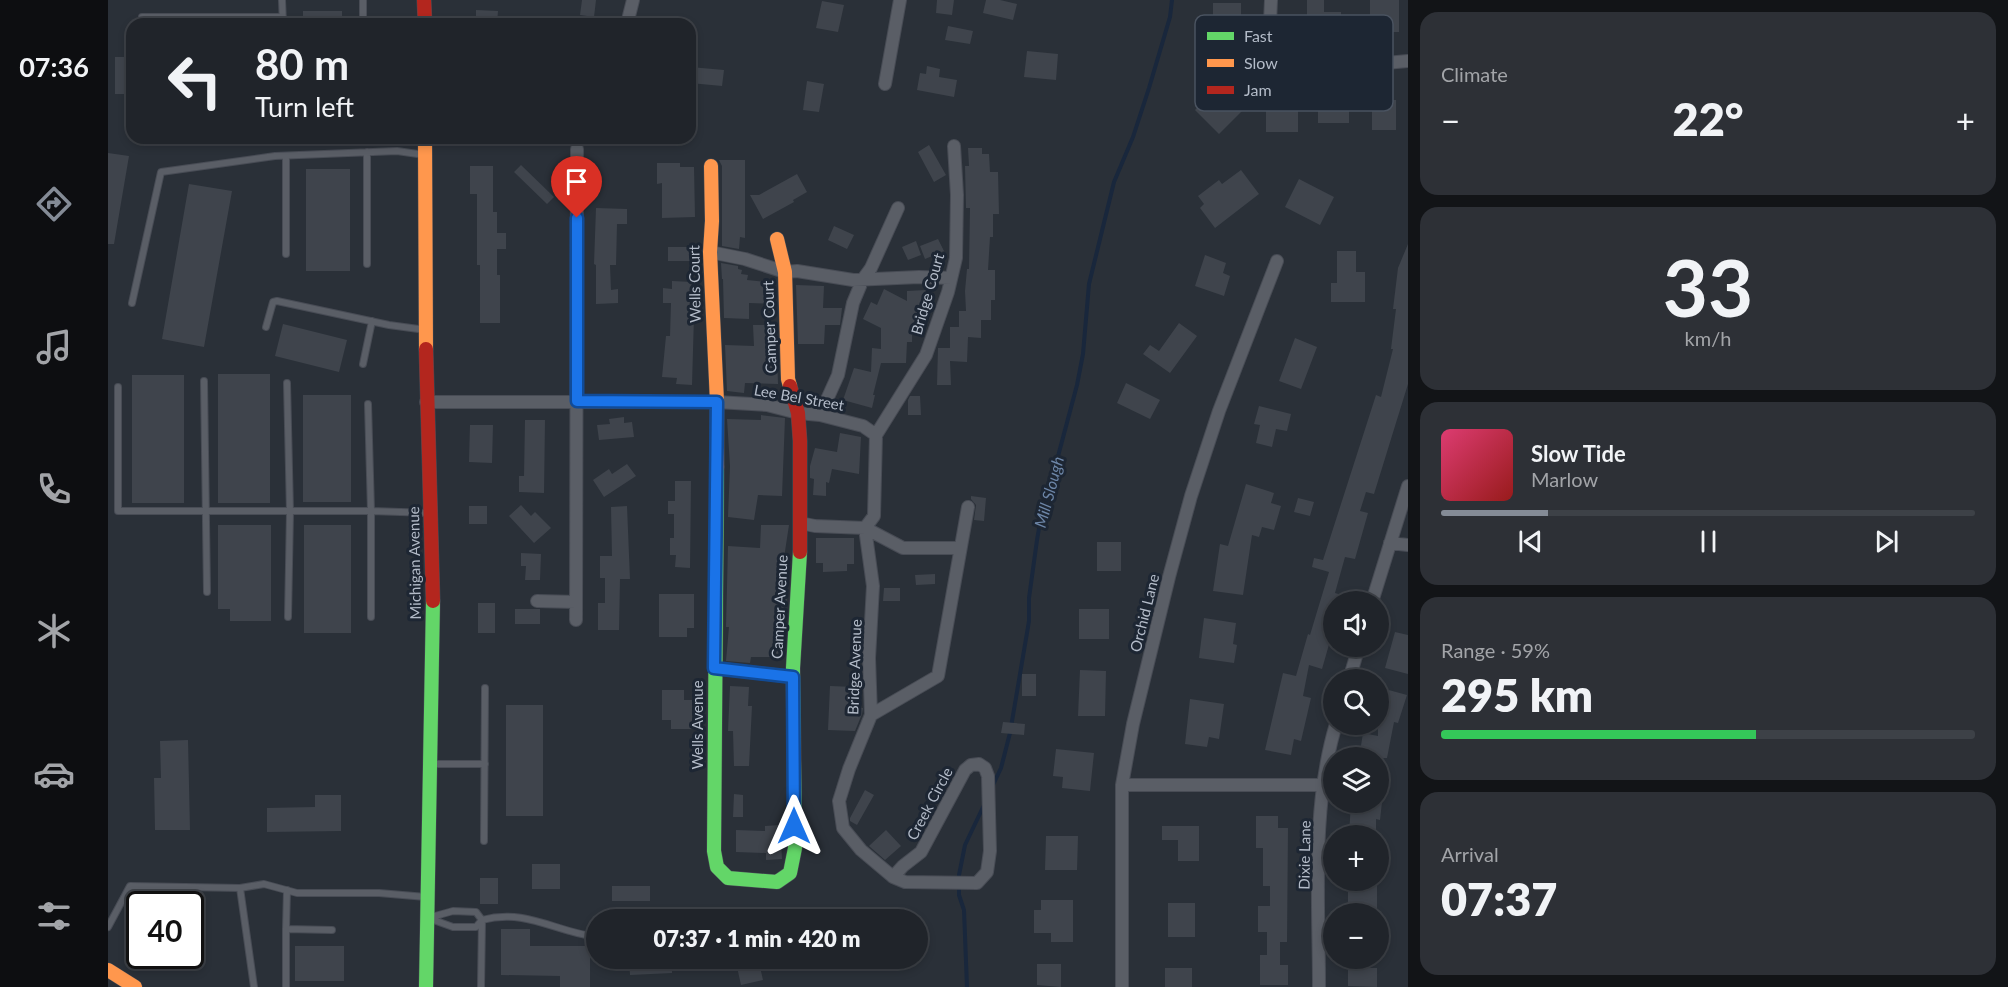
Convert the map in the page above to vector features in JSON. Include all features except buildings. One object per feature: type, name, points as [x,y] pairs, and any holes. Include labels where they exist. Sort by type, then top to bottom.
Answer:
[{"type":"street","points":[[424,0],[425,18]]},
{"type":"street","points":[[628,18],[633,0]]},
{"type":"street","points":[[885,84],[900,0]]},
{"type":"street","points":[[1270,0],[1270,15]]},
{"type":"street","points":[[1393,62],[1408,61]]},
{"type":"street","name":"Michigan Avenue","points":[[426,144],[426,402],[433,601],[426,987]]},
{"type":"street","name":"Bridge Court","points":[[876,435],[926,355],[951,278],[956,258],[957,239],[954,146]]},
{"type":"street","points":[[576,620],[577,150]]},
{"type":"street","name":"Wells Court","points":[[711,166],[710,252],[717,402]]},
{"type":"street","points":[[820,415],[838,375],[853,303],[898,208]]},
{"type":"street","name":"Camper Court","points":[[777,239],[785,272],[788,379],[798,413]]},
{"type":"street","points":[[710,252],[745,259],[785,272],[797,270],[853,280],[951,278]]},
{"type":"street","name":"Orchid Lane","points":[[1122,987],[1122,785],[1133,724],[1168,577],[1191,496],[1219,411],[1277,261]]},
{"type":"street","name":"Lee Bel Street","points":[[426,402],[717,402],[767,405],[863,426],[876,435]]},
{"type":"street","name":"Wells Avenue","points":[[717,402],[714,851],[717,867],[728,878],[777,882],[790,873]]},
{"type":"street","name":"Camper Avenue","points":[[790,873],[795,848],[793,677],[800,562],[798,413]]},
{"type":"street","name":"Bridge Avenue","points":[[876,435],[874,516],[865,528],[873,586],[869,658],[871,715],[849,769],[840,801],[843,828],[861,850],[893,877]]},
{"type":"street","points":[[1375,591],[1408,486]]},
{"type":"street","points":[[871,715],[938,676],[968,507]]},
{"type":"street","points":[[800,523],[815,526],[865,528],[903,548],[960,548]]},
{"type":"street","points":[[1390,543],[1408,545]]},
{"type":"street","points":[[537,601],[576,602]]},
{"type":"street","points":[[714,668],[793,677]]},
{"type":"street","name":"Dixie Lane","points":[[1319,987],[1319,842],[1322,785],[1333,735]]},
{"type":"street","name":"Creek Circle","points":[[971,765],[985,768],[988,776],[990,851],[987,872],[977,882],[905,882],[893,877],[921,852],[965,770],[971,765]]},
{"type":"street","points":[[1122,785],[1322,785]]},
{"type":"street","points":[[108,970],[135,987]]},
{"type":"lane","points":[[282,0],[283,18]]},
{"type":"lane","points":[[363,0],[363,18]]},
{"type":"lane","points":[[142,17],[189,18]]},
{"type":"lane","points":[[132,303],[161,172],[286,156],[397,151],[426,155]]},
{"type":"lane","points":[[367,152],[367,264]]},
{"type":"lane","points":[[286,156],[286,254]]},
{"type":"lane","points":[[266,327],[273,302],[277,301],[426,330]]},
{"type":"lane","points":[[363,364],[372,321]]},
{"type":"lane","points":[[204,381],[207,592]]},
{"type":"lane","points":[[287,383],[290,512],[288,616]]},
{"type":"lane","points":[[118,387],[118,511],[430,513]]},
{"type":"lane","points":[[368,404],[370,617]]},
{"type":"lane","points":[[484,841],[485,688]]},
{"type":"lane","points":[[430,764],[485,764]]},
{"type":"lane","points":[[108,927],[130,886],[240,888],[264,884],[297,893],[379,893],[428,897]]},
{"type":"lane","points":[[240,888],[254,987]]},
{"type":"lane","points":[[286,987],[287,890]]},
{"type":"lane","points":[[428,918],[453,911],[477,912],[482,920],[480,987]]},
{"type":"lane","points":[[428,918],[453,927],[476,927],[482,920],[492,917],[522,916],[586,936]]},
{"type":"lane","points":[[286,929],[332,930]]},
{"type":"waterway","name":"Mill Slough","points":[[993,785],[1001,768],[1010,733],[1029,621],[1029,598],[1041,517],[1057,471],[1057,460],[1083,354],[1089,284],[1114,182],[1133,137],[1149,88],[1170,17],[1172,0]]},
{"type":"waterway","name":"Mill Slough","points":[[967,987],[964,910],[959,895],[959,875],[965,845],[985,803]]},
{"type":"traffic: fast","points":[[717,467],[714,851],[717,867],[728,878],[777,882],[790,873],[795,848],[793,668],[800,552]]},
{"type":"traffic: fast","points":[[426,987],[433,601]]},
{"type":"traffic: slow","points":[[425,144],[426,349]]},
{"type":"traffic: slow","points":[[711,166],[710,252],[717,402],[717,467]]},
{"type":"traffic: slow","points":[[777,239],[785,272],[790,386]]},
{"type":"traffic: slow","points":[[108,970],[135,987]]},
{"type":"traffic: jam","points":[[424,0],[425,18]]},
{"type":"traffic: jam","points":[[426,349],[433,601]]},
{"type":"traffic: jam","points":[[790,386],[798,413],[800,441],[800,552]]},
{"type":"route","points":[[577,218],[577,401],[717,402],[714,668],[793,677],[794,826]]}]
